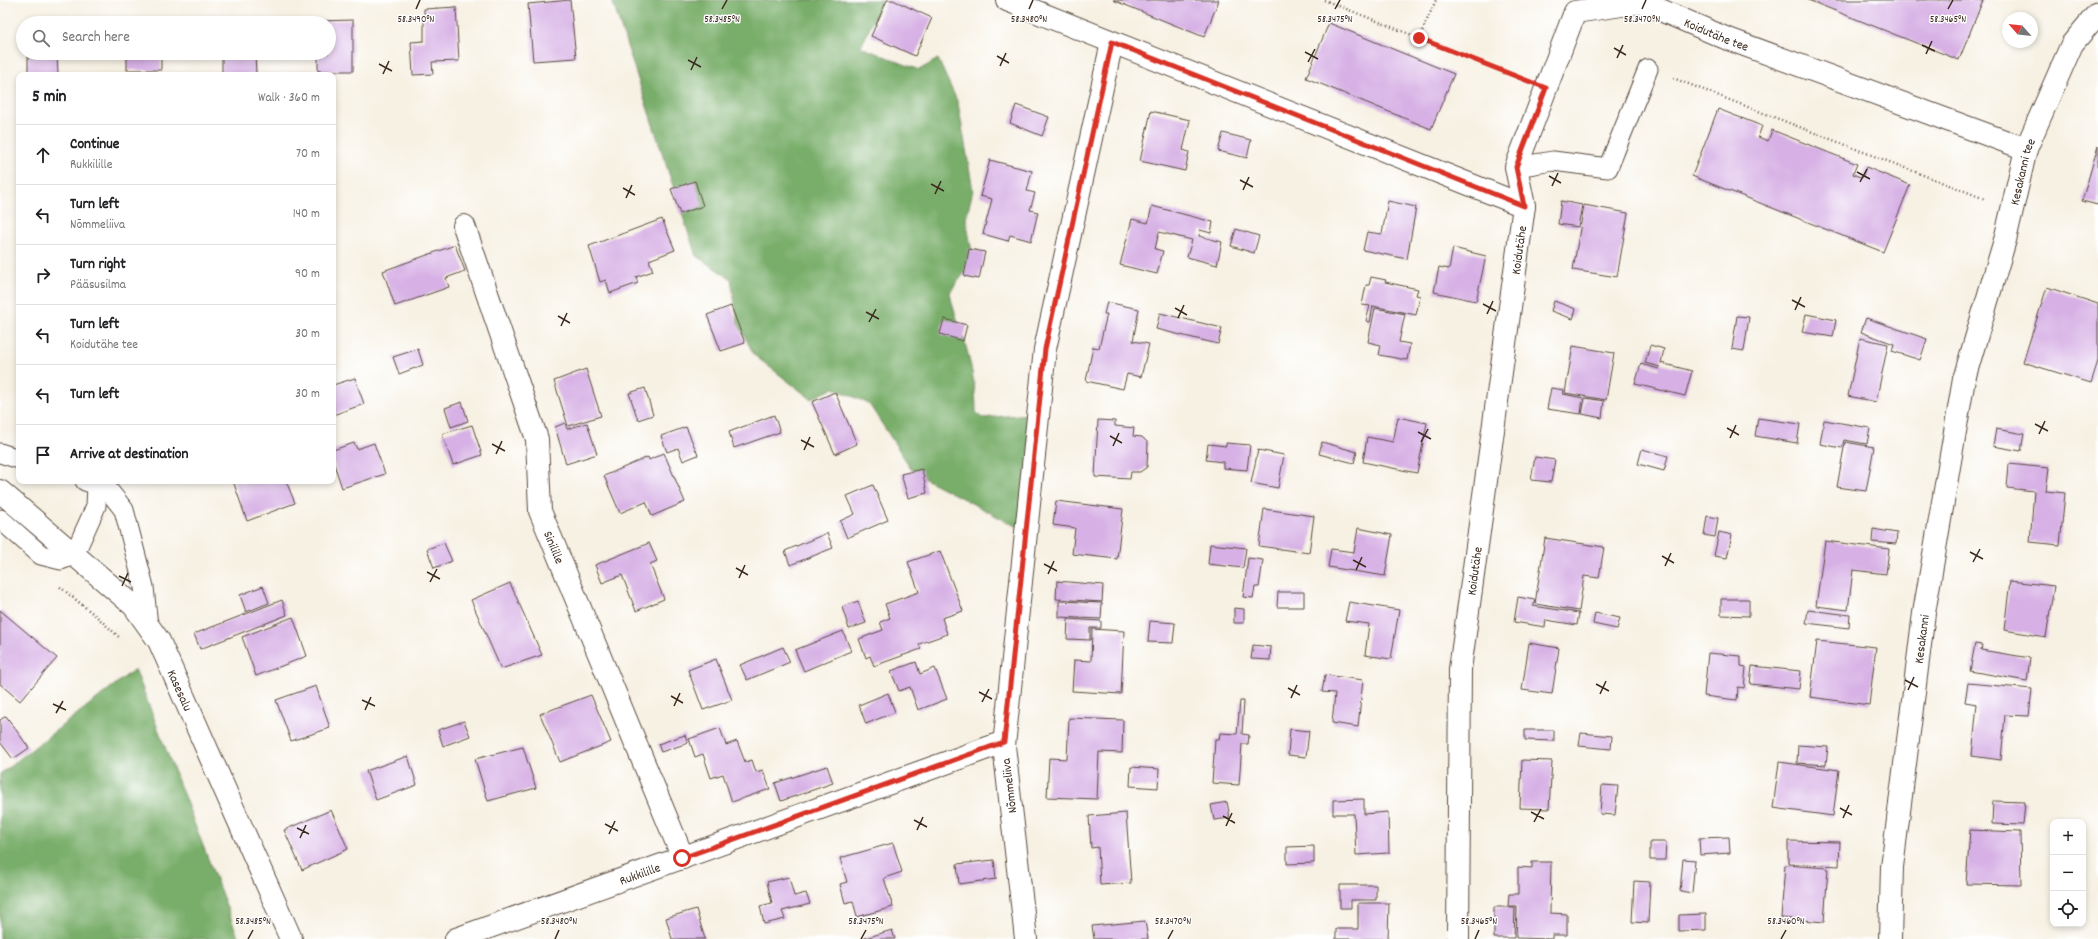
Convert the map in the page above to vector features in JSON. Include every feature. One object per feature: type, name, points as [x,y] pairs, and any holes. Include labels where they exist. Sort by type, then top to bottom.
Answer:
[{"type":"street","points":[[1007,0],[1524,206]]},
{"type":"street","name":"Koidutähe tee","points":[[1516,167],[1575,12],[1642,2],[1723,37],[2026,149]]},
{"type":"street","name":"Kesakanni tee","points":[[1975,342],[2012,210],[2026,149],[2072,44],[2098,13]]},
{"type":"street","name":"Nõmmeliiva","points":[[1026,939],[1004,742],[1045,349],[1112,42]]},
{"type":"street","points":[[1516,167],[1524,206]]},
{"type":"street","name":"Koidutähe","points":[[1458,939],[1460,669],[1524,206]]},
{"type":"street","name":"Sinilille","points":[[464,226],[537,439],[540,511],[682,858]]},
{"type":"street","name":"Kesakanni","points":[[1890,939],[1892,867],[1924,613],[1964,379],[1975,342]]},
{"type":"street","name":"Kasesalu","points":[[0,490],[134,606],[159,641],[291,939]]},
{"type":"street","name":"Rukkilille","points":[[456,939],[1004,742]]},
{"type":"lane","points":[[1516,167],[1553,161],[1608,168],[1648,69]]},
{"type":"lane","points":[[0,453],[16,458]]},
{"type":"lane","points":[[0,519],[41,555],[61,560],[74,554],[96,506],[91,484]]},
{"type":"lane","points":[[93,484],[108,491],[124,510],[144,587],[148,626]]},
{"type":"path","points":[[1324,0],[1546,88]]},
{"type":"path","points":[[1419,38],[1436,0]]},
{"type":"path","points":[[1648,69],[2012,210]]},
{"type":"path","points":[[60,586],[124,642]]},
{"type":"green space","points":[[612,0],[882,0],[861,47],[919,70],[938,59],[958,103],[973,190],[966,219],[973,258],[965,272],[950,292],[952,304],[964,339],[971,366],[976,412],[982,418],[1042,413],[1025,531],[914,473],[869,404],[834,388],[811,399],[754,355],[738,323],[731,279],[696,256]]},
{"type":"green space","points":[[135,669],[239,939],[0,939],[0,774]]},
{"type":"building","points":[[570,0],[576,58],[533,61],[528,4]]},
{"type":"building","points":[[887,0],[893,0],[932,18],[915,56],[871,36]]},
{"type":"building","points":[[1113,0],[1219,0],[1204,37]]},
{"type":"building","points":[[1808,0],[1983,0],[1959,60]]},
{"type":"building","points":[[456,7],[459,61],[432,62],[433,74],[413,75],[411,42],[424,41],[424,9]]},
{"type":"building","points":[[336,20],[353,20],[353,71],[318,71],[318,60],[336,60]]},
{"type":"building","points":[[1329,23],[1454,74],[1431,129],[1306,78]]},
{"type":"building","points":[[28,60],[57,60],[58,72],[28,72]]},
{"type":"building","points":[[127,60],[161,60],[161,70],[127,70]]},
{"type":"building","points":[[222,60],[255,60],[256,72],[222,72]]},
{"type":"building","points":[[1016,105],[1049,117],[1042,136],[1010,123]]},
{"type":"building","points":[[1718,109],[1762,126],[1758,137],[1768,141],[1772,130],[1857,164],[1853,174],[1862,178],[1866,167],[1910,185],[1883,252],[1692,176]]},
{"type":"building","points":[[1151,111],[1190,120],[1183,150],[1189,152],[1185,171],[1140,161]]},
{"type":"building","points":[[1223,133],[1251,140],[1247,158],[1218,151]]},
{"type":"building","points":[[2098,146],[2098,205],[2082,201]]},
{"type":"building","points":[[990,160],[1032,171],[1027,191],[1035,193],[1030,210],[1038,212],[1031,241],[1010,235],[1008,241],[983,234],[992,199],[980,196]]},
{"type":"building","points":[[695,181],[703,206],[680,214],[671,189]]},
{"type":"building","points":[[1388,201],[1416,207],[1407,259],[1363,250],[1367,232],[1382,234]]},
{"type":"building","points":[[1561,201],[1582,205],[1578,227],[1558,224]]},
{"type":"building","points":[[1584,205],[1628,213],[1617,277],[1573,270]]},
{"type":"building","points":[[1152,206],[1213,222],[1211,233],[1200,230],[1199,236],[1222,242],[1217,265],[1187,257],[1192,240],[1159,232],[1155,249],[1163,251],[1157,274],[1120,265],[1132,219],[1148,223]]},
{"type":"building","points":[[662,219],[675,250],[649,260],[653,271],[636,277],[638,283],[610,293],[606,280],[600,282],[589,246]]},
{"type":"building","points":[[1236,229],[1259,236],[1254,253],[1231,246]]},
{"type":"building","points":[[455,245],[465,271],[446,278],[449,287],[395,306],[383,271]]},
{"type":"building","points":[[1453,248],[1486,256],[1476,301],[1434,292],[1439,267],[1449,269]]},
{"type":"building","points":[[969,249],[985,252],[979,279],[964,276]]},
{"type":"building","points":[[1371,277],[1386,280],[1385,282],[1418,289],[1416,295],[1420,296],[1416,315],[1373,306],[1370,322],[1366,321],[1370,306],[1362,305],[1366,285],[1369,285]]},
{"type":"building","points":[[2047,287],[2098,304],[2098,361],[2091,383],[2023,362]]},
{"type":"building","points":[[1554,301],[1576,309],[1573,319],[1551,311]]},
{"type":"building","points":[[1107,302],[1139,309],[1133,341],[1149,344],[1141,377],[1127,374],[1123,389],[1086,381],[1093,347],[1099,348],[1107,314],[1104,314]]},
{"type":"building","points":[[731,306],[745,343],[721,351],[707,315]]},
{"type":"building","points":[[1375,308],[1405,314],[1399,342],[1410,344],[1407,360],[1379,355],[1381,345],[1368,342]]},
{"type":"building","points":[[1160,313],[1222,328],[1218,344],[1156,329]]},
{"type":"building","points":[[1806,314],[1836,320],[1833,337],[1802,332]]},
{"type":"building","points":[[1737,316],[1749,317],[1744,351],[1732,349]]},
{"type":"building","points":[[1866,318],[1927,339],[1920,360],[1892,351],[1894,344],[1861,332]]},
{"type":"building","points":[[944,319],[967,325],[963,341],[940,334]]},
{"type":"building","points":[[1860,338],[1888,344],[1876,402],[1848,396]]},
{"type":"building","points":[[1650,345],[1664,349],[1661,363],[1692,371],[1685,396],[1635,384],[1641,364],[1659,369],[1660,367],[1645,363]]},
{"type":"building","points":[[1573,346],[1614,353],[1606,400],[1565,393]]},
{"type":"building","points":[[418,349],[423,365],[399,374],[393,357]]},
{"type":"building","points":[[586,369],[601,416],[568,426],[554,381]]},
{"type":"building","points":[[355,378],[364,404],[336,414],[336,384]]},
{"type":"building","points":[[645,388],[653,415],[638,420],[629,393]]},
{"type":"building","points":[[1551,388],[1564,390],[1563,394],[1583,398],[1581,414],[1547,409]]},
{"type":"building","points":[[835,392],[857,444],[835,454],[812,402]]},
{"type":"building","points":[[1585,398],[1604,401],[1602,418],[1582,414]]},
{"type":"building","points":[[462,402],[468,421],[451,427],[445,408]]},
{"type":"building","points":[[774,415],[780,432],[734,448],[729,432]]},
{"type":"building","points":[[1398,417],[1427,423],[1417,473],[1363,462],[1367,437],[1393,442]]},
{"type":"building","points":[[1758,418],[1800,424],[1797,443],[1755,436]]},
{"type":"building","points":[[1098,420],[1115,421],[1115,426],[1134,428],[1133,436],[1142,437],[1148,443],[1147,467],[1140,472],[1131,472],[1130,479],[1095,477]]},
{"type":"building","points":[[1824,420],[1870,428],[1867,444],[1844,440],[1842,448],[1820,444]]},
{"type":"building","points":[[565,423],[567,429],[587,423],[597,454],[566,464],[555,427]]},
{"type":"building","points":[[472,425],[482,455],[453,465],[442,434]]},
{"type":"building","points":[[686,427],[698,455],[683,461],[678,448],[667,452],[661,436]]},
{"type":"building","points":[[1996,429],[2024,434],[2021,451],[1993,446]]},
{"type":"building","points":[[1322,442],[1357,452],[1354,463],[1319,454]]},
{"type":"building","points":[[1845,442],[1874,447],[1866,491],[1837,487]]},
{"type":"building","points":[[354,443],[357,449],[374,443],[385,474],[342,488],[336,470],[336,449]]},
{"type":"building","points":[[1226,443],[1250,445],[1247,470],[1223,468],[1223,462],[1206,460],[1208,444],[1226,446]]},
{"type":"building","points":[[1642,449],[1668,456],[1664,471],[1638,464]]},
{"type":"building","points":[[1258,450],[1284,455],[1278,488],[1251,483]]},
{"type":"building","points":[[664,453],[685,502],[652,516],[646,502],[620,513],[604,476],[648,457],[649,460]]},
{"type":"building","points":[[1535,457],[1555,460],[1551,482],[1531,480]]},
{"type":"building","points":[[2009,464],[2049,468],[2046,491],[2065,493],[2060,545],[2030,542],[2034,491],[2007,488]]},
{"type":"building","points":[[922,469],[927,493],[908,498],[901,474]]},
{"type":"building","points":[[234,484],[287,484],[295,503],[247,521]]},
{"type":"building","points":[[873,485],[888,520],[847,538],[840,521],[855,514],[847,496]]},
{"type":"building","points":[[1056,501],[1123,509],[1117,559],[1072,554],[1075,528],[1053,525]]},
{"type":"building","points":[[1264,509],[1314,516],[1309,553],[1259,546]]},
{"type":"building","points":[[1707,516],[1718,518],[1715,537],[1704,535]]},
{"type":"building","points":[[1358,528],[1392,535],[1385,576],[1328,567],[1331,549],[1354,552]]},
{"type":"building","points":[[1873,529],[1897,533],[1896,544],[1872,542]]},
{"type":"building","points":[[1719,532],[1732,535],[1727,558],[1714,556]]},
{"type":"building","points":[[827,533],[833,548],[790,565],[785,551]]},
{"type":"building","points":[[1545,538],[1604,547],[1599,578],[1584,576],[1579,611],[1535,604]]},
{"type":"building","points":[[1825,541],[1889,549],[1886,574],[1853,570],[1848,610],[1816,606]]},
{"type":"building","points":[[444,543],[452,561],[434,568],[427,549]]},
{"type":"building","points":[[649,543],[657,561],[650,564],[664,599],[636,611],[622,575],[602,583],[595,565]]},
{"type":"building","points":[[1210,544],[1246,548],[1243,568],[1208,564]]},
{"type":"building","points":[[940,551],[963,611],[942,618],[947,634],[919,644],[921,649],[874,666],[870,656],[866,658],[859,639],[883,630],[880,622],[890,618],[885,604],[919,592],[908,562]]},
{"type":"building","points":[[1248,558],[1263,560],[1259,587],[1255,587],[1253,598],[1243,597]]},
{"type":"building","points":[[1057,581],[1103,585],[1102,602],[1056,599]]},
{"type":"building","points":[[2010,581],[2054,586],[2046,637],[2004,630]]},
{"type":"building","points":[[510,583],[542,655],[501,669],[471,600]]},
{"type":"building","points":[[263,586],[269,603],[246,612],[240,595]]},
{"type":"building","points":[[1278,592],[1304,592],[1304,607],[1277,607]]},
{"type":"building","points":[[1518,597],[1535,600],[1533,606],[1579,613],[1577,625],[1546,620],[1545,627],[1514,622]]},
{"type":"building","points":[[1721,599],[1749,599],[1749,616],[1721,615]]},
{"type":"building","points":[[282,600],[287,615],[200,649],[194,634]]},
{"type":"building","points":[[858,601],[866,623],[849,629],[842,607]]},
{"type":"building","points":[[1059,601],[1102,603],[1101,619],[1059,617]]},
{"type":"building","points":[[1349,602],[1399,610],[1391,659],[1365,655],[1369,624],[1345,621]]},
{"type":"building","points":[[1234,608],[1244,609],[1244,623],[1234,623]]},
{"type":"building","points":[[0,610],[57,658],[20,701],[0,684]]},
{"type":"building","points":[[1808,610],[1850,615],[1849,628],[1806,623]]},
{"type":"building","points":[[1595,613],[1620,618],[1617,629],[1593,624]]},
{"type":"building","points":[[293,617],[307,656],[256,676],[242,637]]},
{"type":"building","points":[[1068,619],[1101,621],[1101,628],[1090,628],[1090,640],[1067,639]]},
{"type":"building","points":[[1150,621],[1175,623],[1173,643],[1148,642]]},
{"type":"building","points":[[1092,629],[1124,631],[1121,694],[1072,691],[1074,660],[1091,661]]},
{"type":"building","points":[[843,631],[851,651],[804,671],[795,650]]},
{"type":"building","points":[[1817,641],[1876,647],[1869,705],[1810,697]]},
{"type":"building","points":[[1529,643],[1559,648],[1552,694],[1522,690]]},
{"type":"building","points":[[1975,644],[1982,645],[1981,650],[2030,658],[2027,681],[1970,671]]},
{"type":"building","points":[[1253,645],[1271,647],[1270,660],[1251,659]]},
{"type":"building","points":[[783,647],[790,662],[747,680],[740,665]]},
{"type":"building","points":[[1708,653],[1741,656],[1741,666],[1746,667],[1744,688],[1738,687],[1737,700],[1704,696]]},
{"type":"building","points":[[716,659],[732,700],[703,710],[688,670]]},
{"type":"building","points":[[916,662],[920,674],[935,668],[947,699],[918,710],[910,687],[899,691],[891,671]]},
{"type":"building","points":[[1752,666],[1801,671],[1799,689],[1750,684]]},
{"type":"building","points":[[1325,675],[1363,680],[1358,727],[1332,723],[1335,693],[1322,692]]},
{"type":"building","points":[[1968,683],[2032,689],[2029,716],[2005,715],[2001,760],[1972,756],[1977,704],[1965,702]]},
{"type":"building","points":[[316,686],[330,728],[291,741],[276,700]]},
{"type":"building","points":[[888,693],[895,712],[866,724],[859,705]]},
{"type":"building","points":[[591,695],[611,742],[560,762],[540,714]]},
{"type":"building","points":[[1240,701],[1244,701],[1242,734],[1249,735],[1248,744],[1242,744],[1239,785],[1212,783],[1215,740],[1219,740],[1220,733],[1237,734]]},
{"type":"building","points":[[6,716],[29,748],[13,759],[0,742],[0,720]]},
{"type":"building","points":[[1069,718],[1123,720],[1122,753],[1099,752],[1097,799],[1047,797],[1049,758],[1067,759]]},
{"type":"building","points":[[464,721],[470,736],[443,746],[438,730]]},
{"type":"building","points":[[720,728],[726,745],[737,741],[745,762],[752,760],[756,772],[763,770],[770,789],[732,802],[723,774],[711,778],[703,754],[695,757],[689,739]]},
{"type":"building","points":[[1290,729],[1309,731],[1306,757],[1288,755]]},
{"type":"building","points":[[1525,730],[1554,730],[1554,741],[1525,740]]},
{"type":"building","points":[[1581,733],[1612,736],[1611,749],[1579,746]]},
{"type":"building","points":[[685,735],[688,743],[661,752],[658,744]]},
{"type":"building","points":[[1798,745],[1828,747],[1826,765],[1797,763]]},
{"type":"building","points":[[523,747],[536,788],[488,801],[475,759]]},
{"type":"building","points":[[408,756],[417,785],[376,800],[366,771]]},
{"type":"building","points":[[1522,760],[1552,761],[1549,809],[1520,808]]},
{"type":"building","points":[[1779,762],[1839,770],[1833,816],[1773,808]]},
{"type":"building","points":[[827,766],[833,783],[781,801],[775,783]]},
{"type":"building","points":[[1131,767],[1159,769],[1158,788],[1130,786]]},
{"type":"building","points":[[1602,785],[1618,786],[1615,815],[1600,814]]},
{"type":"building","points":[[1364,799],[1364,814],[1388,812],[1389,853],[1356,855],[1354,814],[1333,814],[1333,800]]},
{"type":"building","points":[[1993,801],[2025,802],[2023,825],[1992,824]]},
{"type":"building","points":[[1227,802],[1230,818],[1214,820],[1211,805]]},
{"type":"building","points":[[331,810],[348,849],[302,870],[284,830]]},
{"type":"building","points":[[1126,813],[1131,883],[1100,885],[1098,847],[1091,848],[1089,816]]},
{"type":"building","points":[[1970,830],[2020,832],[2021,885],[1966,884]]},
{"type":"building","points":[[1729,837],[1730,853],[1700,855],[1699,838]]},
{"type":"building","points":[[1788,841],[1840,842],[1839,866],[1788,863]]},
{"type":"building","points":[[1650,842],[1666,842],[1665,860],[1650,860]]},
{"type":"building","points":[[893,843],[902,872],[884,878],[893,907],[857,917],[853,901],[845,903],[840,884],[847,882],[840,858]]},
{"type":"building","points":[[1314,846],[1314,863],[1287,864],[1287,847]]},
{"type":"building","points":[[1683,859],[1695,860],[1692,893],[1680,891]]},
{"type":"building","points":[[994,860],[996,879],[959,884],[957,864]]},
{"type":"building","points":[[1532,862],[1551,862],[1550,913],[1567,914],[1567,935],[1552,935],[1552,939],[1516,938],[1517,906],[1508,906],[1509,894],[1518,894],[1518,867],[1532,868]]},
{"type":"building","points":[[1785,865],[1828,868],[1824,922],[1781,918]]},
{"type":"building","points":[[789,877],[794,896],[806,893],[810,904],[782,911],[785,919],[764,924],[760,906],[772,903],[767,882]]},
{"type":"building","points":[[1634,881],[1650,882],[1648,923],[1632,922]]},
{"type":"building","points":[[1340,885],[1376,885],[1376,900],[1351,900],[1351,908],[1340,908]]},
{"type":"building","points":[[1358,903],[1389,903],[1388,939],[1336,939],[1336,929],[1358,929]]},
{"type":"building","points":[[1494,907],[1515,907],[1514,938],[1494,938]]},
{"type":"building","points":[[696,909],[705,939],[672,939],[666,918]]},
{"type":"building","points":[[1706,914],[1706,930],[1679,931],[1679,915]]},
{"type":"building","points":[[1145,921],[1148,939],[1094,939],[1092,926]]},
{"type":"building","points":[[892,930],[895,939],[862,939]]},
{"type":"route","points":[[682,858],[1004,742],[1045,349],[1112,42],[1524,206],[1516,167],[1546,88],[1419,38]]}]
